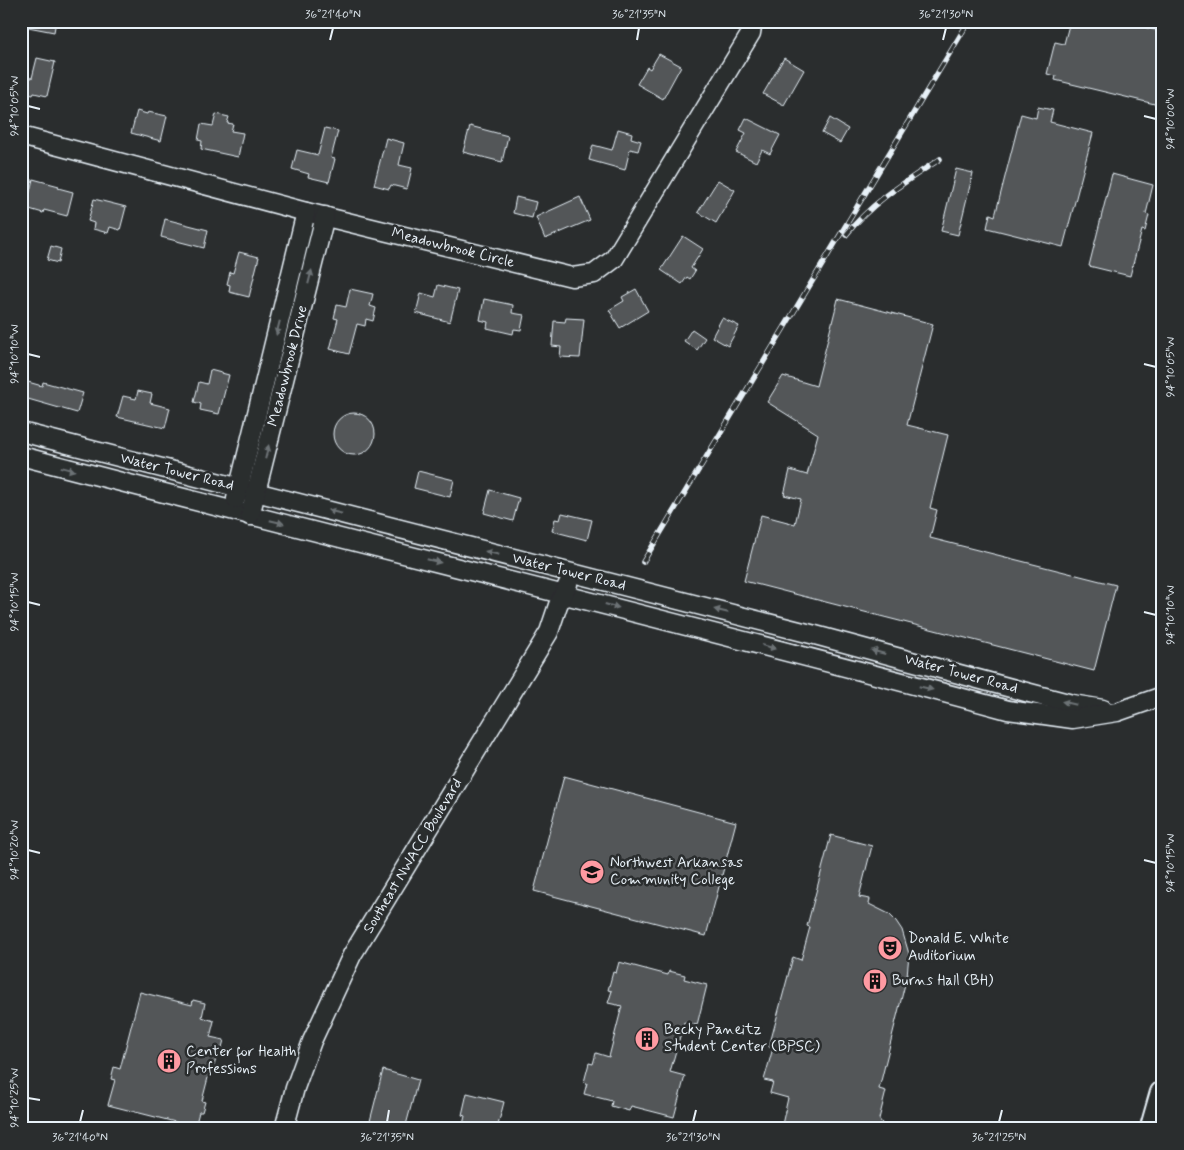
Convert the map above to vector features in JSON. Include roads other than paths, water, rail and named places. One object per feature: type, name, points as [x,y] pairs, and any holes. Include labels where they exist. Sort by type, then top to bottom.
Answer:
[{"type":"highway","points":[[1153,1129],[1163,1094]]},
{"type":"street","name":"Meadowbrook Circle","points":[[21,136],[306,212],[572,277],[594,274],[614,259],[751,33],[753,21]]},
{"type":"street","name":"Meadowbrook Drive","points":[[242,514],[238,487],[306,212]]},
{"type":"street","name":"Meadowbrook Drive","points":[[242,514],[257,492],[325,216]]},
{"type":"street","name":"Water Tower Road","points":[[21,432],[814,635],[1072,704],[1117,712]]},
{"type":"street","name":"Water Tower Road","points":[[21,456],[242,514],[564,593],[1008,710],[1073,719],[1117,712],[1157,698],[1163,698]]},
{"type":"street","name":"Southeast NWACC Boulevard","points":[[284,1129],[295,1088],[312,1041],[352,955],[549,632],[558,605],[573,574]]},
{"type":"railway","points":[[643,562],[969,21]]},
{"type":"railway","points":[[846,235],[878,203],[902,184],[940,159]]},
{"type":"place","name":"Northwest Arkansas Community College","points":[[592,872]]},
{"type":"place","name":"Donald E. White Auditorium","points":[[890,948]]},
{"type":"place","name":"Burns Hall (BH)","points":[[875,981]]},
{"type":"place","name":"Becky Paneitz Student Center (BPSC)","points":[[647,1039]]},
{"type":"place","name":"Center for Health Professions","points":[[169,1061]]}]
